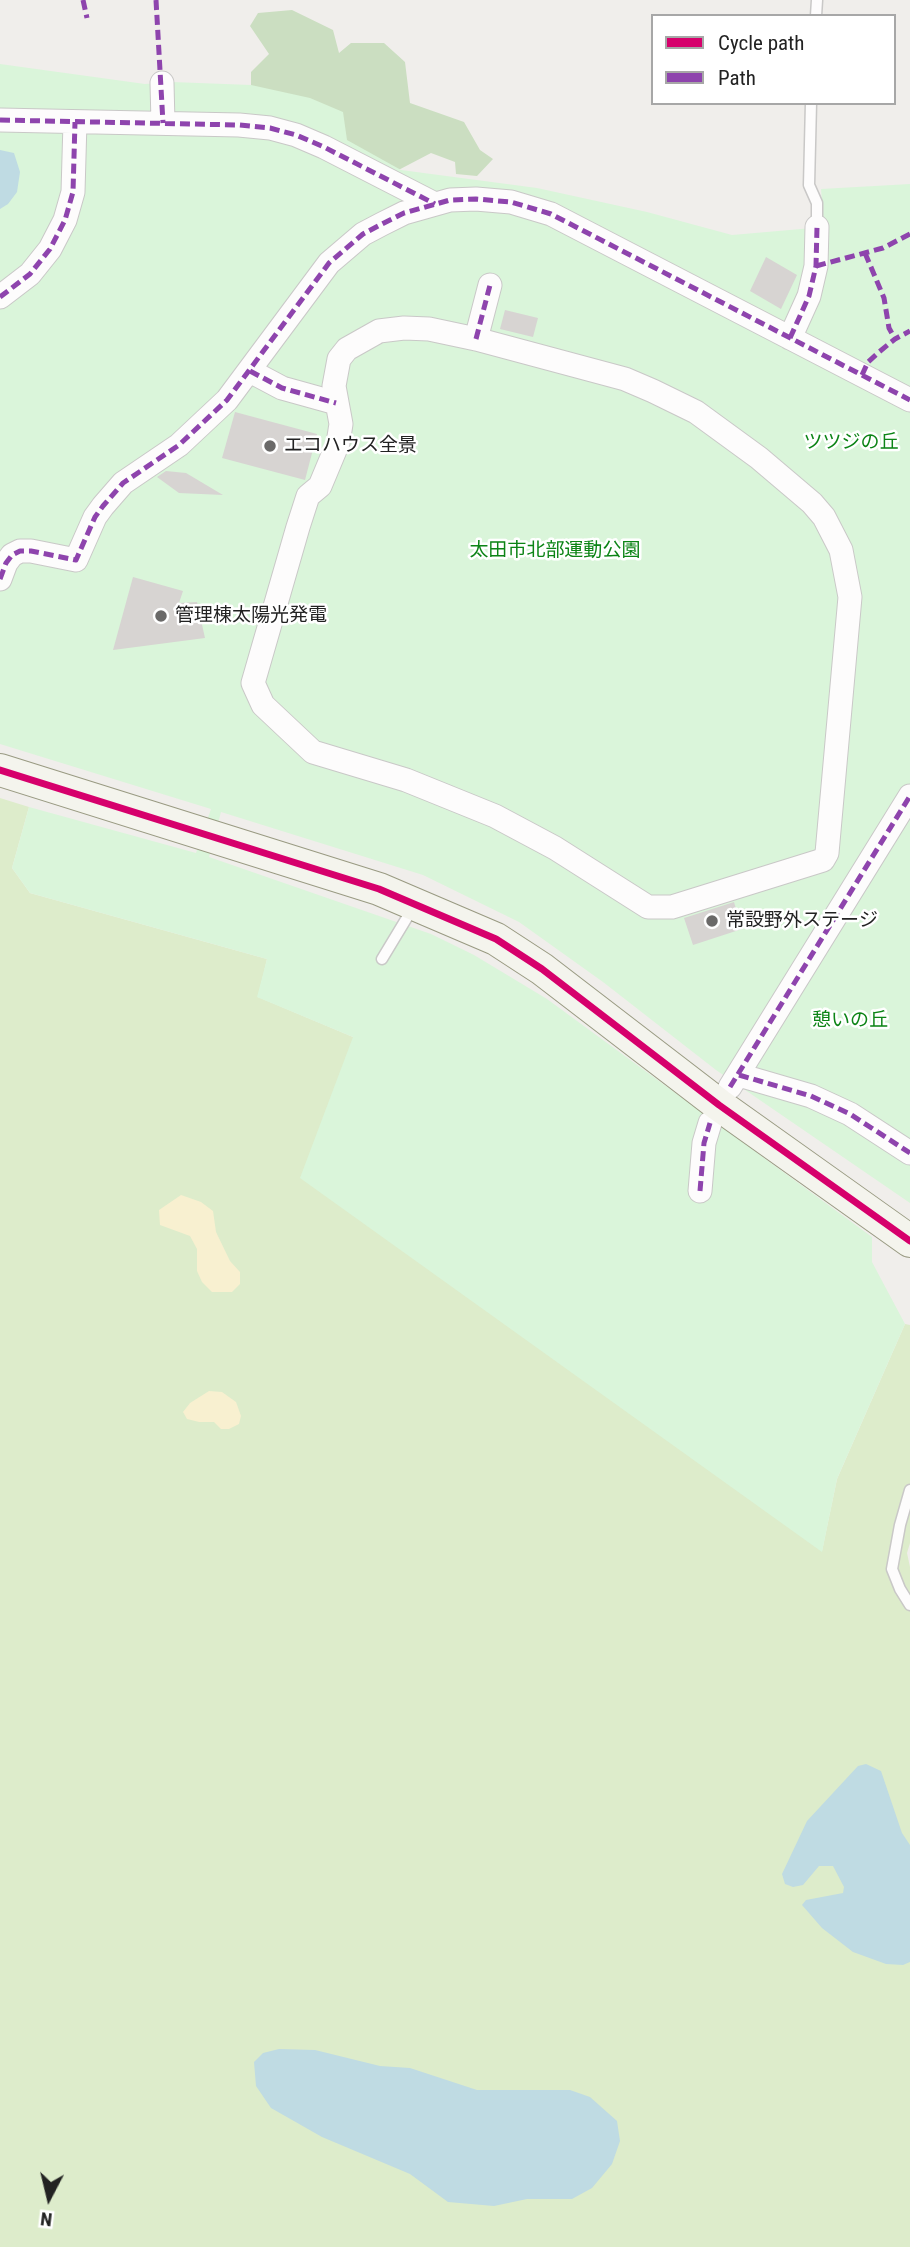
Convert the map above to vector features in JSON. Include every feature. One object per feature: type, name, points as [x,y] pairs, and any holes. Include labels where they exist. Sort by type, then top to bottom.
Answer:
[{"type":"street","points":[[162,83],[163,124]]},
{"type":"street","points":[[0,120],[249,126],[296,135],[435,204]]},
{"type":"street","points":[[0,297],[30,274],[50,249],[65,220],[73,192],[75,122]]},
{"type":"street","points":[[0,579],[12,555],[20,551],[76,560],[95,517],[123,483],[179,445],[227,400],[329,263],[363,234],[404,213],[450,200],[499,201],[526,205],[551,214],[910,400]]},
{"type":"street","points":[[790,338],[809,296],[816,267],[817,227]]},
{"type":"street","points":[[476,339],[490,285]]},
{"type":"street","points":[[429,329],[625,379],[696,412],[759,458],[812,503],[824,517],[841,550],[850,597],[827,853],[823,860],[671,908],[648,907],[555,848],[495,816],[405,780],[323,756],[305,747],[263,705],[253,683],[308,496],[320,486],[338,443],[341,424],[337,403],[334,386],[339,359],[347,349],[379,331],[429,329]]},
{"type":"street","points":[[250,371],[282,388],[337,403]]},
{"type":"street","points":[[0,770],[340,876],[416,903],[496,939],[542,969],[719,1105],[910,1241]]},
{"type":"street","points":[[910,796],[734,1081],[811,1096],[850,1114],[910,1153]]},
{"type":"street","points":[[700,1191],[704,1143],[710,1123]]},
{"type":"lane","points":[[811,105],[809,185],[817,203],[817,227]]},
{"type":"lane","points":[[382,959],[416,903]]},
{"type":"lane","points":[[910,1490],[892,1569],[910,1605]]},
{"type":"green space","points":[[292,10],[333,30],[339,53],[351,43],[384,43],[405,62],[410,103],[464,122],[480,150],[493,159],[477,176],[456,174],[455,162],[431,153],[387,176],[162,96],[251,85],[251,72],[269,54],[250,26],[258,13]]},
{"type":"green space","name":"太田市北部運動公園","points":[[0,64],[145,84],[172,82],[251,85],[310,98],[343,112],[347,140],[401,170],[537,188],[647,212],[732,235],[824,227],[821,189],[910,184],[910,1203],[716,1070],[603,982],[519,922],[423,875],[221,812],[209,857],[431,934],[474,955],[547,999],[872,1237],[872,1262],[905,1324],[837,1479],[822,1552],[300,1178],[353,1037],[257,997],[267,959],[30,893],[12,868],[29,807],[196,853],[211,809],[0,744]]},
{"type":"green space","points":[[0,798],[29,807],[12,868],[30,893],[267,959],[258,997],[353,1037],[822,1551],[837,1479],[905,1324],[910,1325],[910,1543],[907,1553],[910,1567],[910,2247],[0,2247]]},
{"type":"sand","points":[[181,1195],[201,1202],[213,1211],[216,1232],[230,1261],[240,1272],[240,1284],[232,1292],[212,1292],[202,1282],[197,1271],[197,1249],[190,1236],[160,1225],[159,1210]]},
{"type":"sand","points":[[209,1391],[222,1392],[236,1402],[241,1416],[239,1424],[229,1429],[221,1429],[214,1422],[187,1419],[183,1412],[190,1403]]},
{"type":"water","points":[[0,150],[14,153],[20,172],[17,192],[8,204],[0,209]]},
{"type":"water","points":[[866,1764],[881,1771],[902,1833],[910,1845],[910,1962],[903,1965],[886,1964],[853,1952],[822,1928],[802,1905],[806,1900],[843,1893],[844,1887],[833,1866],[819,1866],[803,1885],[793,1887],[785,1884],[782,1874],[807,1821],[858,1766]]},
{"type":"water","points":[[279,2049],[315,2050],[380,2066],[410,2068],[477,2090],[570,2090],[590,2097],[617,2121],[620,2141],[612,2164],[592,2188],[572,2199],[527,2199],[494,2206],[448,2202],[410,2174],[322,2137],[271,2108],[256,2086],[254,2062],[263,2053]]},
{"type":"building","points":[[766,257],[797,275],[781,309],[750,291]]},
{"type":"building","points":[[505,310],[538,318],[533,337],[500,329]]},
{"type":"building","name":"エコハウス全景","points":[[235,412],[317,434],[305,480],[222,458]]},
{"type":"building","points":[[166,471],[186,473],[223,495],[179,493],[157,477]]},
{"type":"building","name":"管理棟太陽光発電","points":[[133,577],[183,591],[179,603],[197,602],[205,638],[113,650]]},
{"type":"building","name":"常設野外ステージ","points":[[734,902],[742,929],[693,945],[684,918]]},
{"type":"marked path","points":[[83,0],[87,18]]},
{"type":"marked path","points":[[156,0],[163,123]]},
{"type":"marked path","points":[[0,120],[270,128],[324,147],[435,204]]},
{"type":"marked path","points":[[0,297],[30,274],[50,249],[65,220],[73,192],[75,122]]},
{"type":"marked path","points":[[0,579],[6,563],[12,555],[20,551],[76,560],[95,517],[103,506],[123,483],[179,445],[227,400],[329,263],[363,234],[382,224],[404,213],[450,200],[511,202],[551,214],[910,400]]},
{"type":"marked path","points":[[790,338],[809,296],[816,266],[817,227]]},
{"type":"marked path","points":[[816,266],[883,248],[910,234]]},
{"type":"marked path","points":[[865,253],[884,298],[889,328],[895,339]]},
{"type":"marked path","points":[[476,339],[490,285]]},
{"type":"marked path","points":[[862,375],[868,362],[895,339],[910,331]]},
{"type":"marked path","points":[[250,371],[282,388],[336,403]]},
{"type":"marked path","points":[[730,1087],[910,796]]},
{"type":"marked path","points":[[739,1075],[811,1096],[850,1114],[910,1153]]},
{"type":"marked path","points":[[700,1191],[704,1143],[710,1123]]},
{"type":"cycle path","points":[[0,770],[379,889],[496,939],[542,969],[719,1105],[910,1241]]},
{"type":"place","name":"エコハウス全景","points":[[270,446]]},
{"type":"place","name":"管理棟太陽光発電","points":[[161,616]]},
{"type":"place","name":"常設野外ステージ","points":[[712,921]]},
{"type":"park label","name":"ツツジの丘","points":[[851,443]]},
{"type":"park label","name":"憩いの丘","points":[[850,1021]]}]
